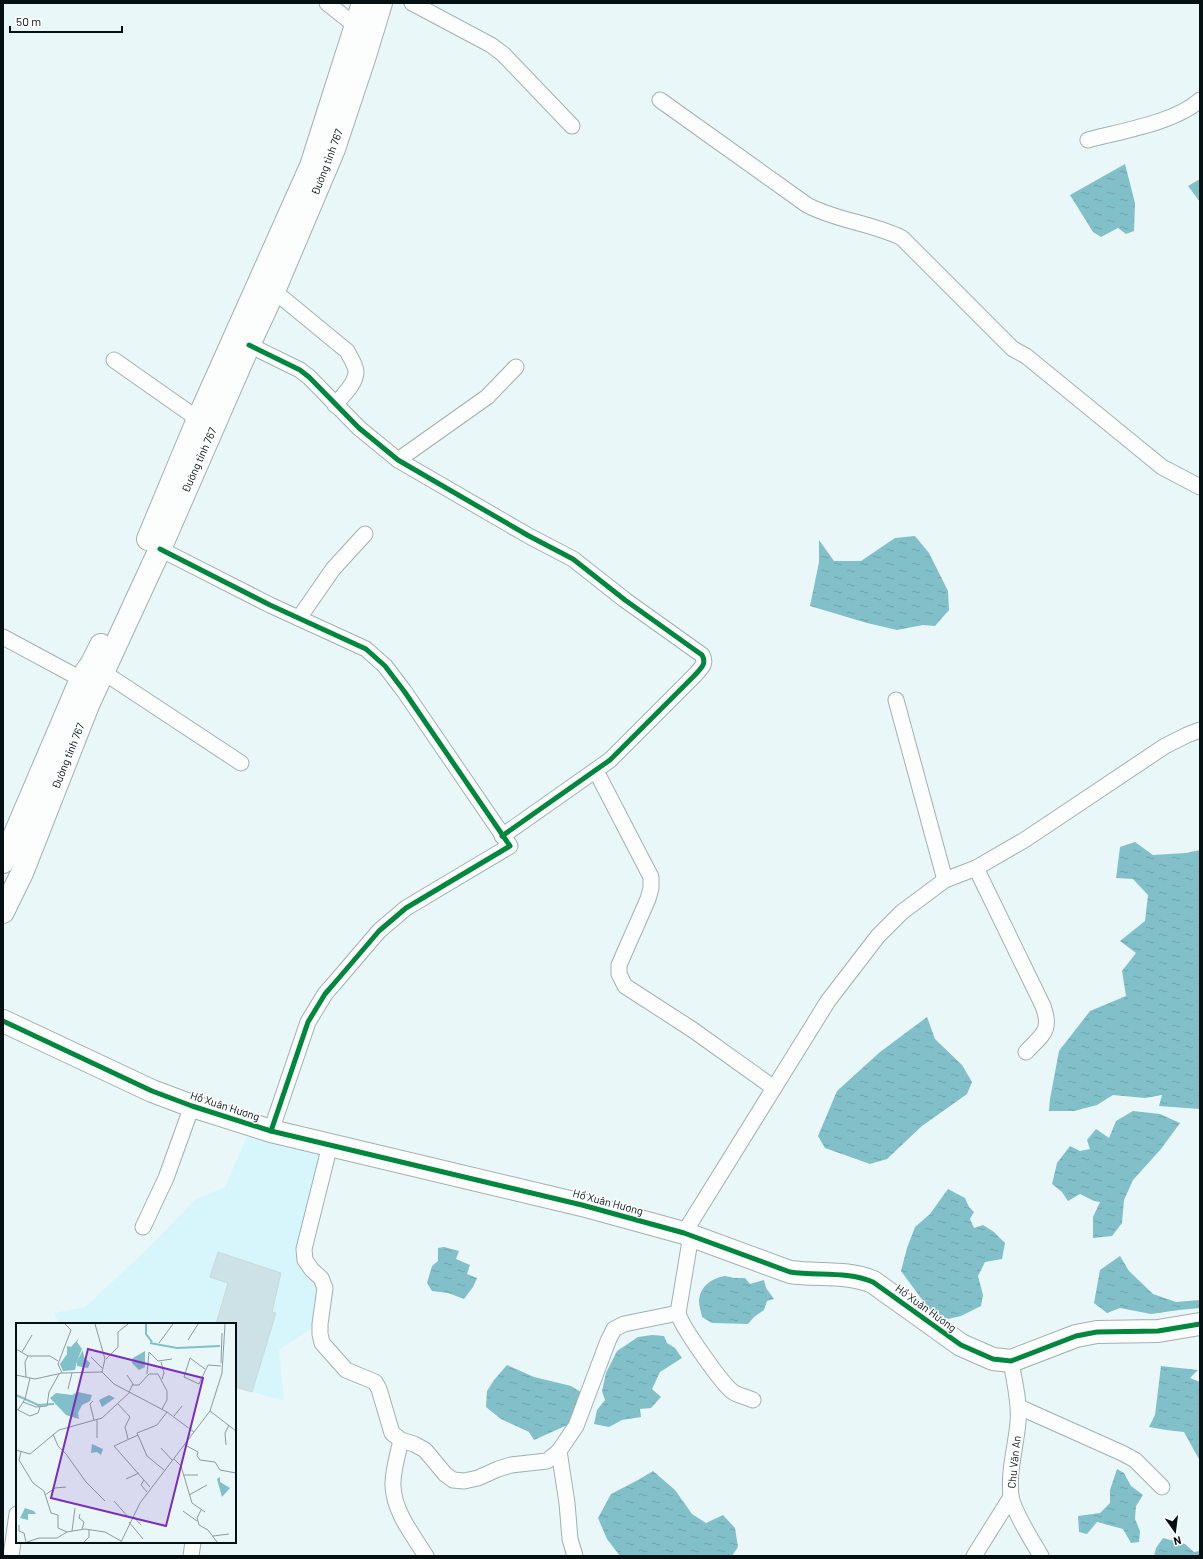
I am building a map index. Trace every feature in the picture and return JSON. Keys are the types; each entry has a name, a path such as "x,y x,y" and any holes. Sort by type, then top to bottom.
{"main road":[{"name":"Đường tỉnh 767","path":"3,912 22,873 73,719 81,679 92,663 133,574 198,419 311,166 362,3"},
{"name":"Đường tỉnh 767","path":"5,854 73,719 103,672 160,549 274,291 334,149 381,3"},
{"name":"Hồ Xuân Hương","path":"3,1021 152,1091 192,1106 271,1131 574,1204 688,1234 790,1272 861,1277 873,1282 961,1345 993,1359 1011,1361 1076,1336 1097,1332 1158,1331 1200,1324"}],"street":[{"path":"327,3 356,26"},
{"path":"412,3 492,44 572,126"},
{"path":"660,100 806,205 819,212 890,232 902,238 1013,349 1026,356 1162,467 1200,487"},
{"path":"1088,140 1170,118 1192,107 1200,100"},
{"path":"274,291 347,351 356,372 351,385 335,404"},
{"path":"249,345 300,370 309,377 359,428 398,460 529,536 573,559 625,600 702,655 705,660 704,665 596,771 577,782 502,836"},
{"path":"114,360 198,419"},
{"path":"398,460 487,397 516,367"},
{"path":"299,618 333,570 365,534"},
{"path":"160,549 270,605 366,648 385,666 404,691 510,846 406,908 379,931 325,994 308,1022 271,1131"},
{"path":"3,637 81,679"},
{"path":"103,672 241,763"},
{"path":"896,700 945,880"},
{"path":"753,1400 733,1392 725,1384 679,1320 678,1313 688,1234 774,1088 828,1001 878,936 902,912 945,880 976,868 1026,840 1165,746 1200,730"},
{"path":"596,771 651,877 651,888 648,899 619,965 619,974 624,986 693,1030 774,1088"},
{"path":"976,868 1043,1006 1047,1018 1047,1026 1042,1035 1026,1052"},
{"path":"143,1227 166,1178 192,1106"},
{"path":"330,1145 304,1249 305,1260 312,1270 321,1278 325,1288 320,1324 322,1343 346,1370 375,1382 379,1389 392,1433 401,1440 414,1444 425,1450 445,1474 453,1480 478,1478 498,1469 512,1465 547,1461 559,1451 576,1426 608,1341 614,1330 624,1324 678,1313"},
{"name":"Chu Văn An","path":"1011,1361 1019,1407 1011,1482 1011,1497 1021,1521 1041,1556"},
{"path":"1019,1407 1135,1460 1162,1487"},
{"path":"401,1440 393,1485 394,1496 398,1510 426,1556"},
{"path":"559,1451 568,1503 570,1539 575,1556"},
{"path":"974,1556 1011,1497"},
{"path":"11,1556 16,1521"},
{"path":"191,1556 193,1543"}],"shaded area":[{"path":"248,1134 323,1152 297,1251 320,1289 314,1327 279,1350 284,1401 236,1387 236,1323 59,1323 54,1313 85,1307 141,1255 196,1199 225,1187"}],"water":[{"path":"1125,164 1135,203 1134,231 1126,234 1118,228 1101,237 1093,232 1070,195"},
{"path":"1200,179 1200,202 1188,186"},
{"path":"915,536 929,553 948,591 949,610 935,626 923,625 897,630 867,623 810,606 819,562 819,540 834,561 861,561 895,538"},
{"path":"1135,842 1153,855 1186,853 1200,850 1200,1109 1159,1106 1162,1095 1145,1098 1113,1095 1097,1105 1074,1111 1049,1111 1059,1051 1090,1011 1126,996 1122,971 1136,953 1120,941 1145,921 1148,895 1133,879 1116,878 1120,847"},
{"path":"927,1017 935,1039 962,1065 972,1082 967,1094 922,1126 887,1159 870,1164 825,1148 818,1136 837,1091 880,1052"},
{"path":"1133,1111 1160,1114 1180,1123 1161,1149 1133,1180 1124,1200 1122,1223 1112,1236 1093,1238 1093,1217 1100,1202 1094,1201 1080,1194 1068,1201 1062,1192 1052,1184 1057,1163 1070,1146 1080,1151 1090,1149 1087,1140 1096,1129 1109,1138 1116,1121"},
{"path":"948,1189 965,1198 969,1207 974,1212 970,1219 974,1228 983,1225 994,1232 1005,1243 1002,1259 985,1262 978,1276 983,1295 981,1306 961,1316 948,1319 932,1313 901,1271 907,1248 915,1227 930,1214"},
{"path":"444,1247 459,1251 456,1259 470,1265 467,1274 477,1278 473,1287 464,1299 448,1293 432,1291 427,1283 432,1266 438,1261 438,1248"},
{"path":"1120,1256 1129,1271 1153,1294 1176,1302 1200,1300 1200,1308 1151,1314 1120,1308 1107,1313 1094,1303 1100,1270"},
{"path":"725,1276 745,1278 750,1284 764,1280 766,1288 774,1299 767,1301 764,1310 754,1317 748,1324 712,1323 702,1317 699,1303 700,1296 704,1287 711,1281"},
{"path":"652,1335 664,1336 667,1343 675,1348 682,1358 660,1372 652,1389 661,1397 651,1408 640,1409 641,1417 622,1420 609,1427 594,1424 597,1410 605,1400 602,1391 606,1373 617,1351 638,1337"},
{"path":"507,1365 534,1377 571,1386 582,1393 572,1423 534,1440 529,1432 501,1419 486,1407 487,1391"},
{"path":"1161,1366 1198,1370 1190,1378 1200,1382 1200,1461 1184,1432 1149,1427 1155,1415"},
{"path":"1117,1469 1124,1473 1131,1486 1143,1495 1136,1506 1135,1519 1140,1531 1139,1542 1131,1543 1123,1529 1097,1522 1087,1534 1079,1532 1078,1516 1100,1513 1110,1503 1110,1490"},
{"path":"653,1471 675,1490 692,1514 706,1523 723,1515 735,1528 738,1547 732,1556 620,1556 607,1539 598,1518 611,1494"},
{"path":"1163,1538 1185,1544 1194,1552 1200,1551 1200,1556 1154,1556 1156,1548"}],"building":[{"path":"218,1252 281,1273 272,1312 276,1313 252,1392 236,1387 236,1323 216,1323 228,1283 210,1277"}],"cycle path":[{"path":"249,345 300,370 309,377 359,428 398,460 529,536 573,559 625,600 702,655 704,661 703,666 610,760 502,836"},
{"path":"160,549 270,605 366,649 385,666 404,691 510,846 406,908 379,931 325,994 308,1022 271,1131"},
{"path":"3,1021 152,1091 192,1106 271,1131 582,1205 684,1233 790,1272 853,1276 873,1282 961,1345 993,1359 1011,1361 1076,1336 1097,1332 1158,1331 1200,1324"}]}
